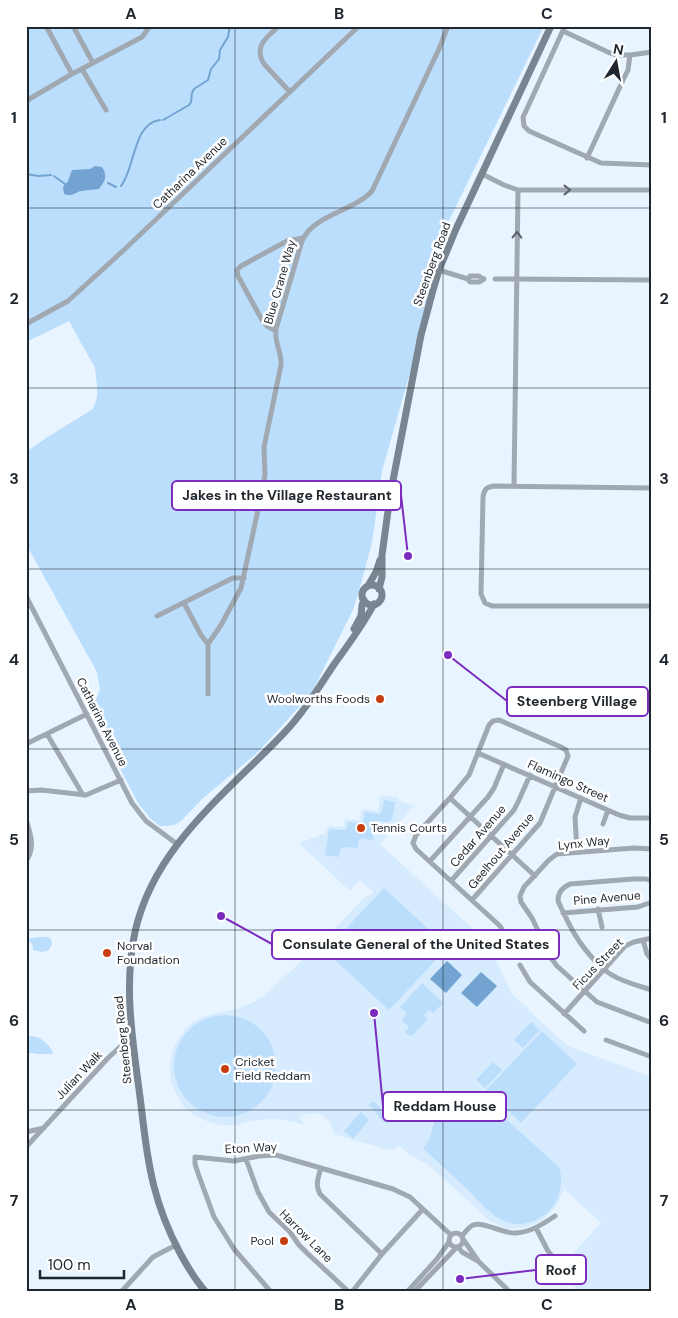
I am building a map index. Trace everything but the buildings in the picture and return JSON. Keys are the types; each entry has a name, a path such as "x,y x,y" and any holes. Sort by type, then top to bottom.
{"main road":[{"name":"Steenberg Road","path":"379,589 382,580 382,555 390,496 419,345 439,270 456,229 551,26"},
{"name":"Steenberg Road","path":"368,586 376,572 382,555"},
{"path":"373,585 379,589 381,598 374,604 368,604 364,600 362,592 368,586 373,585"},
{"name":"Steenberg Road","path":"336,662 359,620 364,600"},
{"name":"Steenberg Road","path":"206,1292 176,1245 162,1214 151,1179 130,1008 131,957 135,931 155,879 177,844 200,816 285,731 314,696 368,617 374,604"}],"street":[{"path":"46,26 72,74"},
{"path":"74,26 93,63"},
{"path":"26,101 142,37 150,26"},
{"path":"279,26 263,42 260,54 264,64 290,92"},
{"name":"Catharina Avenue","path":"26,324 68,300 79,291 359,26"},
{"name":"Blue Crane Way","path":"208,644 236,598 244,578 263,487 265,474 264,447 281,365 276,331 303,238 312,227 356,203 372,191 448,26"},
{"path":"651,26 652,34"},
{"path":"652,52 616,55 564,29 523,117 524,126 529,131 587,158 604,164 652,165"},
{"path":"587,158 628,70 630,55"},
{"path":"82,69 106,110"},
{"path":"482,174 504,186 518,190 652,190"},
{"path":"514,486 518,190"},
{"path":"276,331 266,326 262,320 238,276 237,270 287,241 303,238"},
{"path":"439,270 469,281 470,276 479,276 483,279"},
{"path":"495,279 652,280"},
{"path":"652,488 490,486 483,493 481,585 482,598 485,603 492,606 652,606"},
{"path":"157,616 233,578 244,578"},
{"name":"Catharina Avenue","path":"26,596 132,803 140,815 152,827 177,844"},
{"path":"184,603 208,644 208,694"},
{"path":"26,744 87,714"},
{"name":"Geelhout Avenue","path":"472,900 540,823 568,756 566,750 561,747 499,720 493,721 489,725 478,753"},
{"path":"47,734 83,795"},
{"path":"478,753 469,775 416,835 413,843 416,849 500,926 509,942"},
{"name":"Flamingo Street","path":"478,753 619,815 630,818 652,818"},
{"path":"430,861 492,792 504,764"},
{"name":"Cedar Avenue","path":"451,881 516,806 530,775"},
{"path":"26,792 40,790 83,795 91,794 121,780"},
{"path":"450,798 535,876"},
{"path":"577,852 575,817 581,798"},
{"path":"603,824 608,810"},
{"path":"26,819 32,841 31,852 26,861"},
{"name":"Lynx Way","path":"652,849 634,848 561,853 553,856 522,891 520,896 521,902 532,918 554,962 584,992 597,1002 652,1022"},
{"path":"652,881 633,879 570,884 562,888 558,897 558,901 577,939 604,969 614,977 652,990"},
{"name":"Pine Avenue","path":"563,912 638,907 652,902"},
{"path":"598,910 602,927"},
{"name":"Ficus Street","path":"564,1014 625,946 652,938"},
{"path":"642,940 647,954 652,960"},
{"path":"520,966 530,982 584,1031"},
{"path":"606,1040 652,1058"},
{"name":"Julian Walk","path":"27,1144 108,1058 121,1046 133,1042"},
{"path":"26,1132 44,1128"},
{"name":"Eton Way","path":"271,1292 234,1249 214,1217 208,1204 195,1160 197,1156 226,1161 276,1155 397,1191 410,1197 451,1235"},
{"name":"Harrow Lane","path":"246,1160 258,1192 269,1212 290,1232 299,1245 351,1292"},
{"path":"321,1168 317,1184 320,1194 382,1254"},
{"path":"351,1292 382,1254 424,1209"},
{"path":"407,1292 431,1269 442,1263 463,1244 463,1237 469,1227 482,1224 509,1233 522,1232 536,1228 555,1216"},
{"path":"536,1228 548,1251 558,1264"},
{"path":"414,1292 449,1242 451,1235 455,1233 463,1237 479,1262 510,1292"},
{"path":"449,1242 452,1246 479,1262"},
{"path":"121,1292 154,1257 176,1245"}],"shaded area":[{"path":"26,26 544,26 440,239 425,320 382,471 372,543 353,610 311,694 256,754 202,799 180,822 174,825 160,826 151,819 138,803 110,749 116,746 110,736 113,734 110,730 107,731 89,703 95,701 100,690 97,672 26,544 26,452 93,409 97,397 97,385 95,368 69,321 26,342"},
{"path":"95,166 102,167 105,173 104,181 99,189 81,191 71,195 64,194 63,187 68,181 72,170 90,169"},
{"path":"380,796 397,797 397,800 414,806 380,844 487,942 512,994 568,1046 652,1077 652,1292 581,1292 557,1271 601,1223 564,1189 557,1205 544,1219 527,1227 507,1229 490,1221 438,1173 399,1146 394,1151 334,1134 331,1123 322,1115 315,1113 306,1114 299,1119 303,1121 303,1124 272,1119 237,1125 219,1125 195,1116 184,1107 177,1096 171,1081 170,1060 175,1044 185,1030 204,1016 236,1009 262,997 316,948 364,898 374,892 360,880 350,891 299,843 326,833 328,826 344,827 345,819 360,821 362,809 378,811"},
{"name":"Tennis Courts","path":"384,800 395,802 392,820 388,822 376,821 373,841 362,838 359,840 358,848 343,847 340,850 339,857 325,855 329,829 346,830 348,822 362,824 365,812 379,814 382,812"},
{"path":"384,888 448,947 389,1010 325,951"},
{"path":"39,937 51,939 52,944 49,950 42,952 33,950 33,946 28,939"},
{"path":"447,961 462,975 446,993 430,979"},
{"path":"481,972 497,986 477,1007 461,993"},
{"path":"422,983 443,1003 433,1013 429,1010 424,1015 428,1019 412,1036 409,1036 405,1032 409,1027 402,1020 407,1013 400,1007"},
{"name":"Cricket Field Reddam","path":"225,1015 244,1019 261,1030 272,1047 276,1066 272,1085 261,1102 244,1113 225,1117 206,1113 189,1102 178,1085 174,1066 178,1047 189,1030 206,1019"},
{"path":"531,1022 540,1030 523,1048 514,1040"},
{"path":"542,1031 577,1064 521,1123 486,1090"},
{"path":"31,1036 45,1042 53,1054 29,1053 29,1044 26,1044 26,1038"},
{"path":"493,1062 502,1070 485,1088 476,1080"},
{"path":"472,1092 479,1095 559,1167 561,1183 557,1199 552,1208 543,1216 531,1222 519,1224 513,1224 497,1217 423,1148 430,1138 435,1120 442,1110 461,1095"},
{"path":"373,1101 392,1119 389,1122 385,1123 378,1117 369,1105"},
{"path":"361,1112 369,1120 353,1139 344,1131"}],"waterway":[{"path":"163,120 189,105 194,89 208,80 211,69 219,59 220,50 228,37 230,26"},
{"path":"121,186 126,178 139,138 144,129 151,123 160,120"},
{"path":"26,174 38,176 51,175"},
{"path":"54,176 65,184"},
{"path":"108,183 116,187"}],"place":[{"name":"Jakes in the Village Restaurant","path":"408,556"},
{"name":"Steenberg Village","path":"448,655"},
{"name":"Woolworths Foods","path":"380,699"},
{"name":"Tennis Courts","path":"361,828"},
{"name":"Consulate General of the United States","path":"221,916"},
{"name":"Norval Foundation","path":"107,953"},
{"name":"Reddam House","path":"374,1013"},
{"name":"Cricket Field Reddam","path":"225,1069"},
{"name":"Pool","path":"284,1241"},
{"name":"Roof","path":"460,1279"}]}
